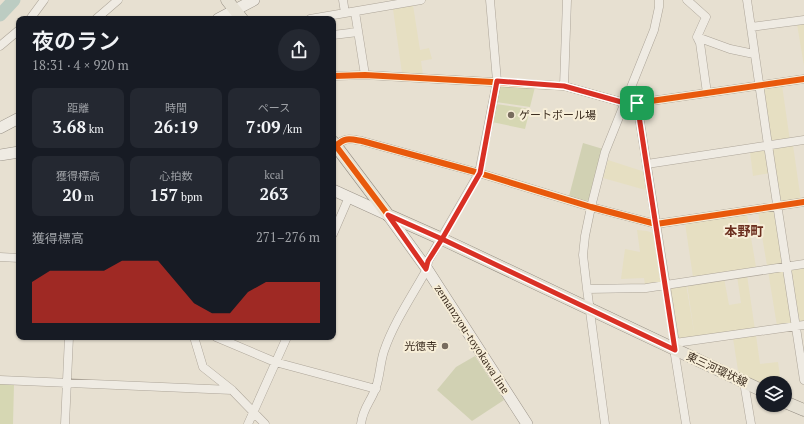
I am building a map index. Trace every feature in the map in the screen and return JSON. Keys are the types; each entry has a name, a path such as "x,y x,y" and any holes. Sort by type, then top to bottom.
{"main road":[{"path":"227,0 239,14 254,0"},
{"path":"0,128 16,120"},
{"path":"336,145 388,215"},
{"path":"0,155 16,152"},
{"path":"336,191 388,215"},
{"name":"東三河環状線","path":"388,215 442,239 590,310 675,346 756,388"},
{"name":"zemanzyou-toyokawa line","path":"388,215 426,269 527,424"},
{"path":"792,405 804,410"}],"street":[{"path":"32,16 44,0"},
{"path":"99,16 118,0"},
{"path":"343,0 345,13"},
{"path":"328,16 421,0"},
{"path":"361,424 362,414 376,389 380,375 383,353 391,334 426,269 428,261 480,173 497,81 490,0"},
{"path":"564,86 568,0"},
{"path":"605,424 586,290 583,255 585,236 605,152 654,30 659,0"},
{"path":"687,0 706,16 697,37 700,43 707,93"},
{"path":"747,0 787,266 800,325 804,380"},
{"path":"355,12 365,75"},
{"path":"751,27 804,20"},
{"path":"336,35 358,32"},
{"path":"0,46 16,33"},
{"path":"697,37 730,49 754,54"},
{"path":"336,76 365,75 497,81 564,86 625,103 637,103 804,78"},
{"path":"637,103 666,284 675,346 674,355 686,424"},
{"path":"336,143 341,140 349,139 362,141 480,173 591,207 656,224 804,202"},
{"path":"647,164 804,140"},
{"path":"336,227 349,197"},
{"path":"0,257 16,258"},
{"path":"586,290 646,288 804,264"},
{"path":"675,346 800,325"},
{"path":"65,424 69,340"},
{"path":"195,340 203,368 232,390 265,424"},
{"path":"223,340 276,362 376,389"},
{"path":"248,424 286,340"},
{"path":"0,380 232,390"},
{"path":"744,382 750,424"}],"shaded area":[{"path":"413,5 420,50 429,48 432,59 421,61 423,75 402,73 393,9"},
{"path":"804,23 804,66 797,24"},
{"path":"782,85 790,141 770,142 763,88"},
{"path":"793,145 801,201 780,202 772,151 774,148"},
{"path":"767,149 770,173 753,176 750,152"},
{"path":"608,160 645,172 649,191 603,178"},
{"path":"774,210 783,263 767,266 758,212"},
{"path":"747,214 756,267 693,277 685,223"},
{"path":"637,230 656,234 662,283 645,285 644,278 621,279 625,249 640,252"},
{"path":"804,266 804,322 799,323 791,270"},
{"path":"783,269 794,322 777,326 768,271"},
{"path":"747,275 755,330 695,338 687,284 724,278 729,305 741,303 737,276"},
{"path":"686,284 695,338 676,341 669,289"},
{"path":"756,335 760,364 778,362 780,376 756,376 756,386 739,377 733,338"}],"green space":[{"path":"499,86 535,87 530,107 496,102"},
{"name":"ゲートボール場","path":"496,104 530,109 525,129 492,122"},
{"path":"583,143 603,149 590,200 586,201 569,196"},
{"path":"475,356 504,400 472,421 437,390 456,367"},
{"path":"0,383 14,384 13,424 0,424"}],"waterway":[{"path":"0,15 14,0"}],"cycle path":[{"path":"336,76 365,75 564,86 625,103 637,103 804,79"},
{"path":"336,146 342,141 348,139 362,141 479,173 591,207 656,224 804,202"},
{"path":"336,146 388,215"}],"place":[{"name":"ゲートボール場","path":"511,115"},
{"name":"光徳寺","path":"445,346"}],"district":[{"name":"本野町","path":"744,231"}],"route":[{"path":"637,103 625,103 564,86 497,81 480,173 442,239 388,215 426,269 428,261 442,239 675,350 637,103"}]}
